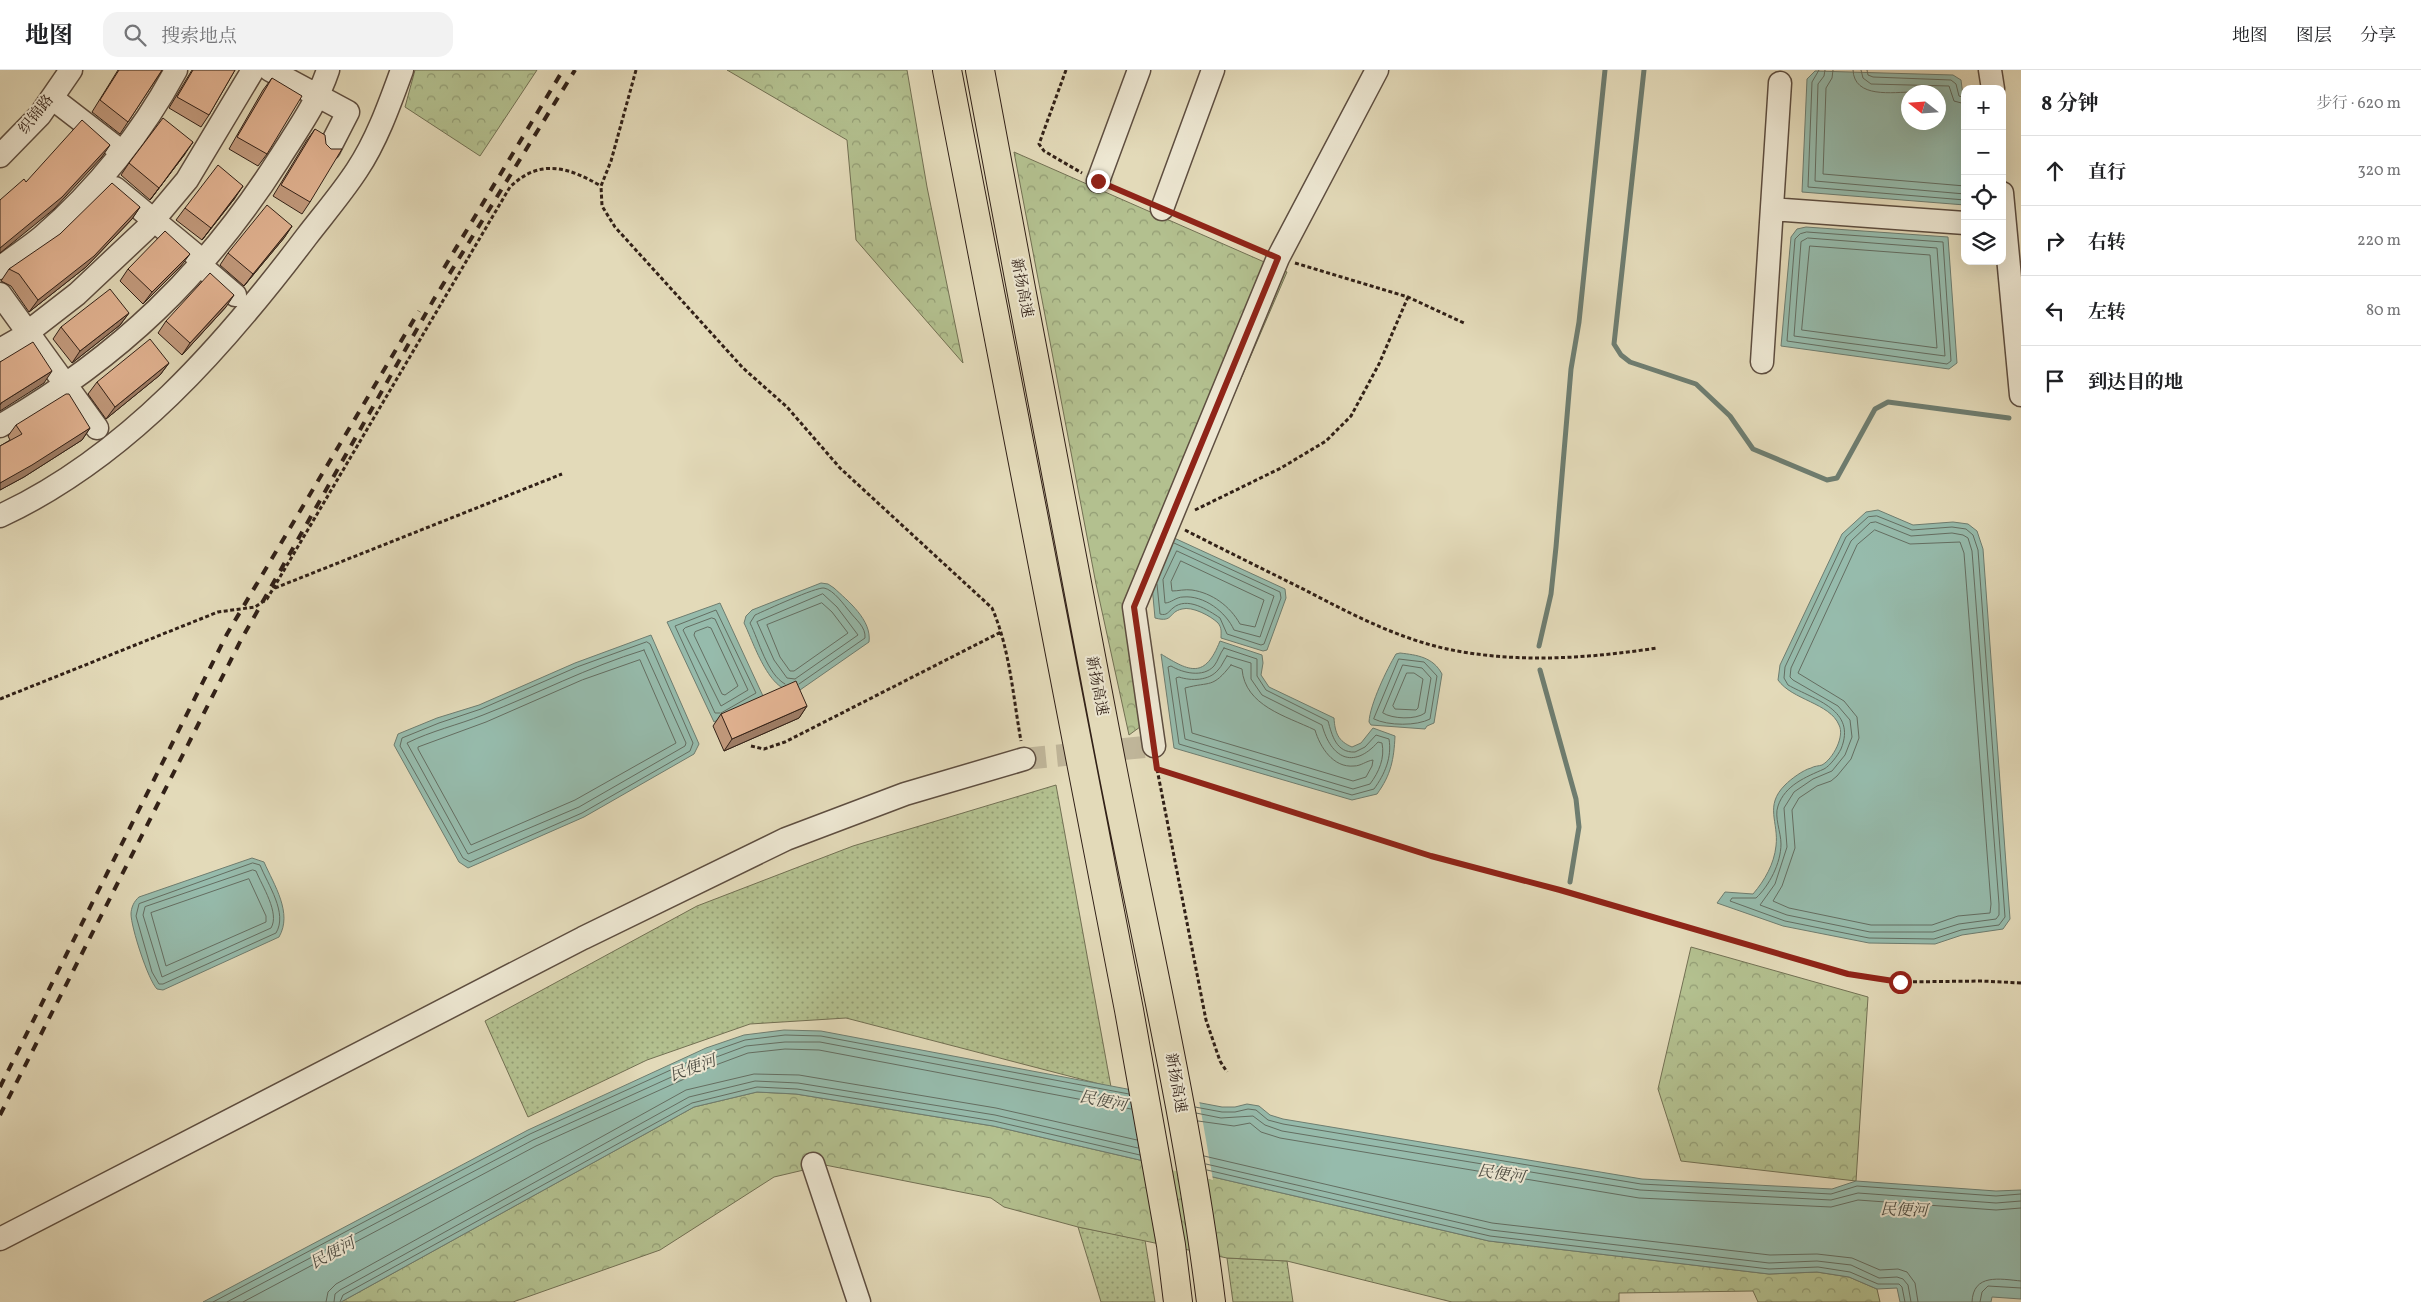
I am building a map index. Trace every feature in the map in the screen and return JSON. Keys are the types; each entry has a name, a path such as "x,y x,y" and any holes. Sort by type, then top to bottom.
{"highway":[{"name":"新扬高速","path":"947,70 1129,1010 1171,1244 1178,1302"},
{"name":"新扬高速","path":"980,70 1109,752 1162,1012 1205,1252 1211,1302"}],"street":[{"name":"织锦路","path":"0,156 40,115 71,70"},
{"path":"0,268 42,236 101,176 122,152 176,70"},
{"path":"0,350 28,332 77,294 154,221 187,180 253,70"},
{"path":"270,70 348,112 329,149"},
{"path":"0,426 46,399 125,340 176,293 265,180 319,96 328,70"},
{"path":"0,516 33,501 114,445 174,393 272,282 358,168 386,112 402,70"},
{"path":"1098,181 1139,70"},
{"path":"1162,208 1213,70"},
{"path":"1154,746 1134,607 1278,258 1377,70"},
{"path":"1990,70 1992,85"},
{"path":"1762,362 1780,83"},
{"path":"52,98 122,152"},
{"path":"101,176 236,295"},
{"path":"1772,209 1961,223"},
{"path":"2006,246 2021,396"},
{"path":"0,294 97,428"},
{"path":"0,1239 583,938 786,840 905,794 1024,759"},
{"path":"813,1164 858,1302"}],"path":[{"path":"636,70 601,186 602,206 615,227 743,368 788,407 840,468 992,608 1001,632 1024,759"},
{"path":"1066,70 1039,144 1044,151 1098,181 1278,258 1408,297 1466,324"},
{"path":"0,699 218,612 255,607 267,599 510,188 521,176 537,170 556,168 577,172 601,186"},
{"path":"1169,522 1280,468 1326,441 1351,416 1379,364 1408,297"},
{"path":"274,588 562,474"},
{"path":"1169,522 1361,620 1404,636 1458,651 1549,658 1602,656 1657,648"},
{"path":"751,746 764,749 785,742 1001,632"},
{"path":"1154,746 1206,1020 1220,1062 1227,1072"},
{"path":"1157,769 1431,856 1560,890 1848,974 1900,982 1982,980 2021,983"}],"green space":[{"path":"415,70 537,70 480,156 405,107"},
{"path":"727,70 907,70 927,187 963,363 856,240 847,140"},
{"path":"1014,152 1287,272 1180,520 1125,603 1144,724 1129,735 1096,584"},
{"path":"1056,785 1111,1087 846,1018 750,1024 647,1060 528,1117 485,1021 697,906 853,846"},
{"path":"1691,947 1868,997 1856,1181 1681,1161 1658,1089"},
{"path":"757,1092 796,1094 993,1126 1489,1241 1769,1274 1817,1272 1849,1277 1877,1289 1880,1302 1758,1302 1753,1291 1619,1293 1619,1302 1452,1302 1287,1261 1227,1258 1078,1227 1004,1207 991,1198 825,1165 774,1177 660,1250 513,1302 341,1302 694,1107"},
{"path":"1078,1227 1145,1240 1155,1302 1101,1302"},
{"path":"1227,1258 1287,1261 1293,1302 1233,1302"}],"water":[{"path":"1815,71 1953,75 1961,80 1961,205 1802,192 1807,79"},
{"path":"1806,227 1948,237 1957,363 1949,369 1781,346 1791,237 1797,229"},
{"path":"1878,510 1913,525 1953,522 1968,524 1977,531 1983,549 2010,919 2003,929 1962,935 1935,944 1869,943 1783,926 1717,903 1725,892 1753,894 1757,889 1768,872 1775,853 1775,800 1788,783 1801,773 1822,765 1830,758 1837,747 1840,735 1839,725 1828,712 1784,687 1778,680 1780,665 1842,534 1866,512"},
{"path":"1172,537 1285,589 1286,598 1267,650 1263,651 1221,638 1221,628 1218,623 1211,617 1196,610 1186,608 1178,610 1165,619 1155,618 1152,586"},
{"path":"821,583 828,584 834,588 858,612 867,626 869,642 800,690 790,691 780,687 765,668 744,623 746,616 752,610"},
{"path":"720,603 763,696 714,722 667,622"},
{"path":"651,635 699,744 694,754 584,817 468,868 459,862 394,745 398,734 437,718 479,705 575,663"},
{"path":"1220,641 1262,655 1261,675 1269,687 1334,718 1338,736 1347,745 1352,747 1361,743 1373,728 1395,736 1391,766 1386,780 1377,794 1352,800 1174,748 1161,654 1180,665 1196,669 1209,662"},
{"path":"1400,653 1429,660 1442,674 1434,723 1425,729 1371,725 1369,722 1372,706 1384,677 1396,654"},
{"path":"252,858 264,862 277,890 284,918 283,928 279,937 163,990 157,989 145,965 134,930 131,912 136,900 139,897"},
{"name":"民便河","path":"784,1030 821,1031 1222,1107 1235,1107 1247,1104 1259,1106 1270,1115 1283,1119 1642,1179 1832,1189 1856,1181 1996,1191 2021,1190 2021,1299 1992,1297 1991,1302 1900,1302 1897,1288 1877,1289 1849,1277 1817,1272 1769,1274 1489,1241 993,1126 796,1094 757,1092 694,1107 341,1302 203,1302 528,1130 706,1048 744,1035"}],"pier":[{"path":"1129,1086 1199,1100 1213,1180 1142,1163"}],"building":[{"path":"119,70 162,70 128,122 100,100"},
{"path":"193,70 235,70 209,115 177,97"},
{"path":"272,78 302,96 267,154 237,137"},
{"path":"163,118 193,142 159,188 129,163"},
{"path":"82,120 110,145 62,197 0,248 0,200 24,179 26,182"},
{"path":"315,129 325,135 326,144 331,149 342,149 310,202 281,185"},
{"path":"218,165 243,186 211,228 185,208"},
{"path":"112,183 140,207 94,256 38,300 19,274 9,269 60,234"},
{"path":"267,205 292,226 253,274 228,253"},
{"path":"165,231 190,254 152,292 128,269"},
{"path":"210,273 234,295 190,343 166,321"},
{"path":"110,289 129,313 80,351 61,327"},
{"path":"150,339 169,363 115,407 97,382"},
{"path":"33,342 52,371 0,405 0,362"},
{"path":"66,394 69,394 90,428 0,483 0,446 22,434 16,425"},
{"path":"796,681 807,706 732,739 721,714"}],"waterway":[{"path":"1539,646 1551,594 1571,369 1579,322 1605,70"},
{"path":"1644,70 1614,344 1621,355 1630,362 1696,384 1730,416 1753,449 1827,480 1837,478 1875,409 1888,402 2009,418"},
{"path":"1540,670 1576,799 1579,827 1570,882"}],"tunnel":[{"path":"1024,759 1154,746"}],"railway":[{"path":"444,268 563,70"},
{"path":"0,1115 241,640 434,299 575,70"},
{"path":"0,1087 227,634 419,311"}],"route":[{"path":"1098,181 1278,258 1134,607 1157,769 1431,856 1560,890 1760,950 1848,974 1877,980 1900,982"}]}
